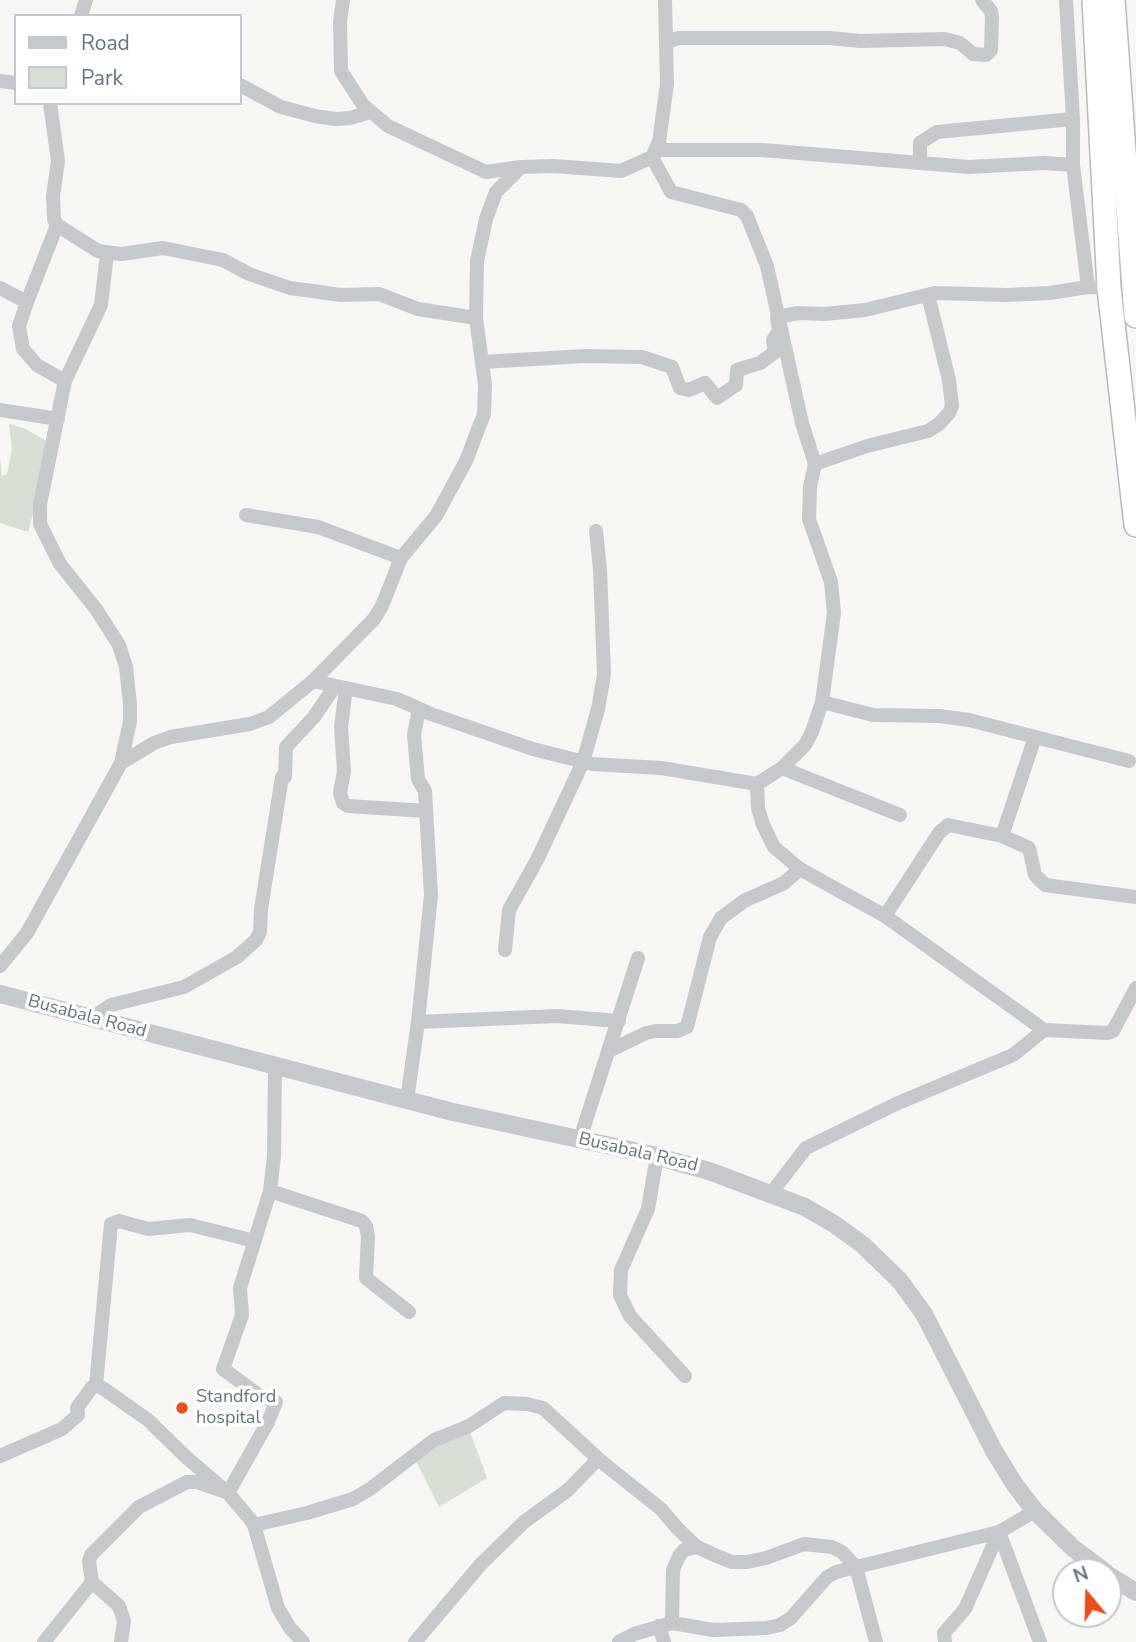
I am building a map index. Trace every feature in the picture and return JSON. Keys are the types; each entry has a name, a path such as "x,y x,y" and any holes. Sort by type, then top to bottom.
{"highway":[{"path":"1094,0 1099,288 1136,525"},
{"path":"1113,0 1136,316"}],"street":[{"path":"343,0 340,21 341,71 363,105 388,126 486,172 553,166 621,171 653,154 762,150 969,167 1044,163 1073,165"},
{"path":"482,362 585,356 642,357 672,367 680,388 689,390 705,383 716,398 736,385 737,370 760,363 775,352 772,340 779,331 767,266 747,216 733,207 671,192 653,154 664,117 667,84 665,0"},
{"path":"666,42 679,38 818,38 860,41 945,38 960,43 973,54 985,55 992,50 992,17 991,11 982,0"},
{"path":"777,317 798,313 854,312 935,293 1007,295 1099,288 1073,165 1066,0"},
{"path":"242,86 281,107 315,116 350,118 370,112"},
{"path":"50,105 58,161 53,196 54,219 57,225 89,246 107,254 163,248 223,260 249,274 290,288 341,295 379,294 418,309 476,318"},
{"path":"920,163 920,143 937,132 1073,119"},
{"path":"121,763 139,750 162,740 259,722 279,710 313,681 374,619 401,558 436,516 477,435 484,414 486,398 476,318 477,261 486,219 496,192 521,167"},
{"path":"486,172 496,192"},
{"path":"57,225 19,327 23,349 37,365 65,381"},
{"path":"0,965 27,933 121,763 130,721 124,658 119,645 96,609 60,564 40,524 40,504 65,381 101,305 107,254"},
{"path":"0,288 27,302"},
{"path":"815,464 867,446 928,431 949,413 952,406 949,380 928,295"},
{"path":"313,681 390,697 533,749 583,762 661,768 757,784 782,768 805,746 813,732 822,702 834,613 831,582 809,519 810,487 815,464 802,424 794,378 777,317"},
{"path":"0,410 58,419"},
{"path":"246,515 318,527 401,558"},
{"path":"505,950 509,909 537,860 583,762 598,709 604,675 596,531"},
{"path":"340,687 344,771 340,793 344,803 348,806 426,811"},
{"path":"90,1019 111,1005 184,987 237,957 256,940 260,932 282,777 285,776 286,747 340,687"},
{"path":"822,702 873,715 969,720 1129,761"},
{"path":"407,1100 431,895 425,791 418,779 414,735 419,709"},
{"path":"1002,836 1035,737"},
{"path":"782,768 900,815"},
{"path":"757,784 758,808 763,825 775,846 800,869 884,916 1044,1030 1113,1031 1136,988"},
{"path":"884,916 944,828 954,825 1002,836 1029,848 1035,875 1045,885 1136,897"},
{"path":"610,1051 646,1033 677,1031 687,1027 710,937 721,918 744,901 784,883 800,869"},
{"path":"580,1139 638,958"},
{"name":"Busabala Road","path":"0,994 407,1100 657,1156 772,1192 805,1207 863,1245 900,1280 924,1314 994,1451 1015,1485 1035,1511 1086,1558"},
{"path":"418,1022 557,1016 619,1021"},
{"path":"772,1192 806,1148 898,1103 1013,1055 1044,1030"},
{"path":"228,1493 268,1422 276,1402 260,1396 223,1369 242,1315 240,1288 270,1191 274,1156 275,1065"},
{"path":"657,1156 648,1209 621,1270 620,1295 630,1316 685,1377"},
{"path":"270,1191 362,1221 368,1237 366,1278 409,1312"},
{"path":"96,1385 111,1224 119,1221 148,1229 190,1225 256,1241"},
{"path":"0,1456 62,1429 78,1415 77,1408 82,1399 96,1385"},
{"path":"96,1385 148,1420 228,1493 254,1525 278,1608 290,1628 303,1642"},
{"path":"254,1525 316,1511 353,1499 434,1440 469,1426 504,1404 527,1404 543,1408 598,1459 661,1509 678,1530 697,1546 733,1562 766,1558 804,1544 821,1545 842,1552 856,1566 876,1642"},
{"path":"415,1642 481,1564 524,1522 568,1490 598,1459"},
{"path":"121,1642 124,1621 119,1606 92,1582 89,1561 91,1555 139,1507 187,1482 197,1482 228,1493"},
{"path":"619,1642 634,1633 666,1625 713,1630 780,1625 791,1618 827,1577 856,1566 999,1532 1035,1511"},
{"path":"945,1642 944,1633 965,1609 999,1532"},
{"path":"999,1532 1040,1642"},
{"path":"664,1642 673,1570 684,1550 697,1546"},
{"path":"44,1642 92,1582"}],"green space":[{"path":"9,424 26,429 45,440 45,469 28,532 0,523 0,457 2,476 7,474 12,449"},
{"path":"469,1429 487,1478 439,1507 415,1459"}],"place":[{"name":"Standford hospital","path":"182,1408"}]}
